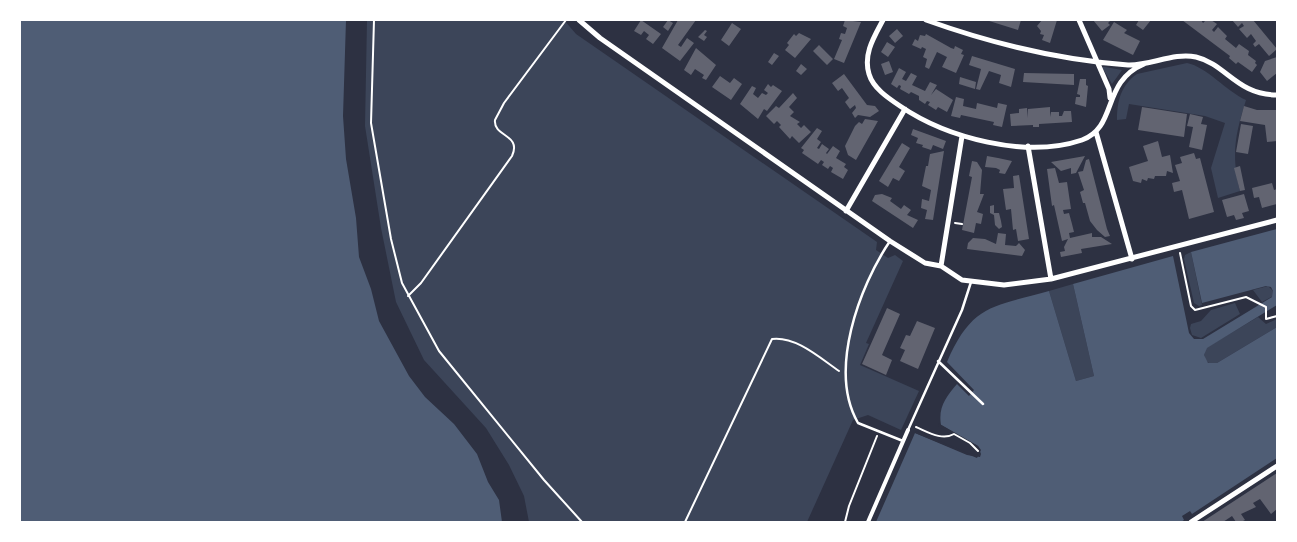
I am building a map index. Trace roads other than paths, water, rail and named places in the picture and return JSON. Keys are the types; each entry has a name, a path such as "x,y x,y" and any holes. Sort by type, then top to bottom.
{"street":[{"path":"579,20 600,38 890,241 925,263 941,266 962,280 1004,285 1051,279 1277,220"},
{"path":"883,20 868,51 868,73 880,91 905,109 962,136 998,144 1028,146 1074,142 1096,132 1105,118 1115,88 1124,76 1144,64"},
{"path":"926,20 968,34 1004,43 1096,60 1144,64 1194,56 1207,61 1241,86 1265,94 1277,95"},
{"path":"1079,20 1109,90 1109,106"},
{"path":"846,211 905,109"},
{"path":"1096,132 1132,259"},
{"path":"941,266 962,136"},
{"path":"1028,146 1051,279"},
{"path":"868,522 909,427"},
{"path":"1191,522 1277,466"}],"lane":[{"path":"890,241 878,262 851,328 846,351 846,376 850,406 858,423 903,442"},
{"path":"909,427 962,310 971,282"},
{"path":"938,361 983,404"}]}
